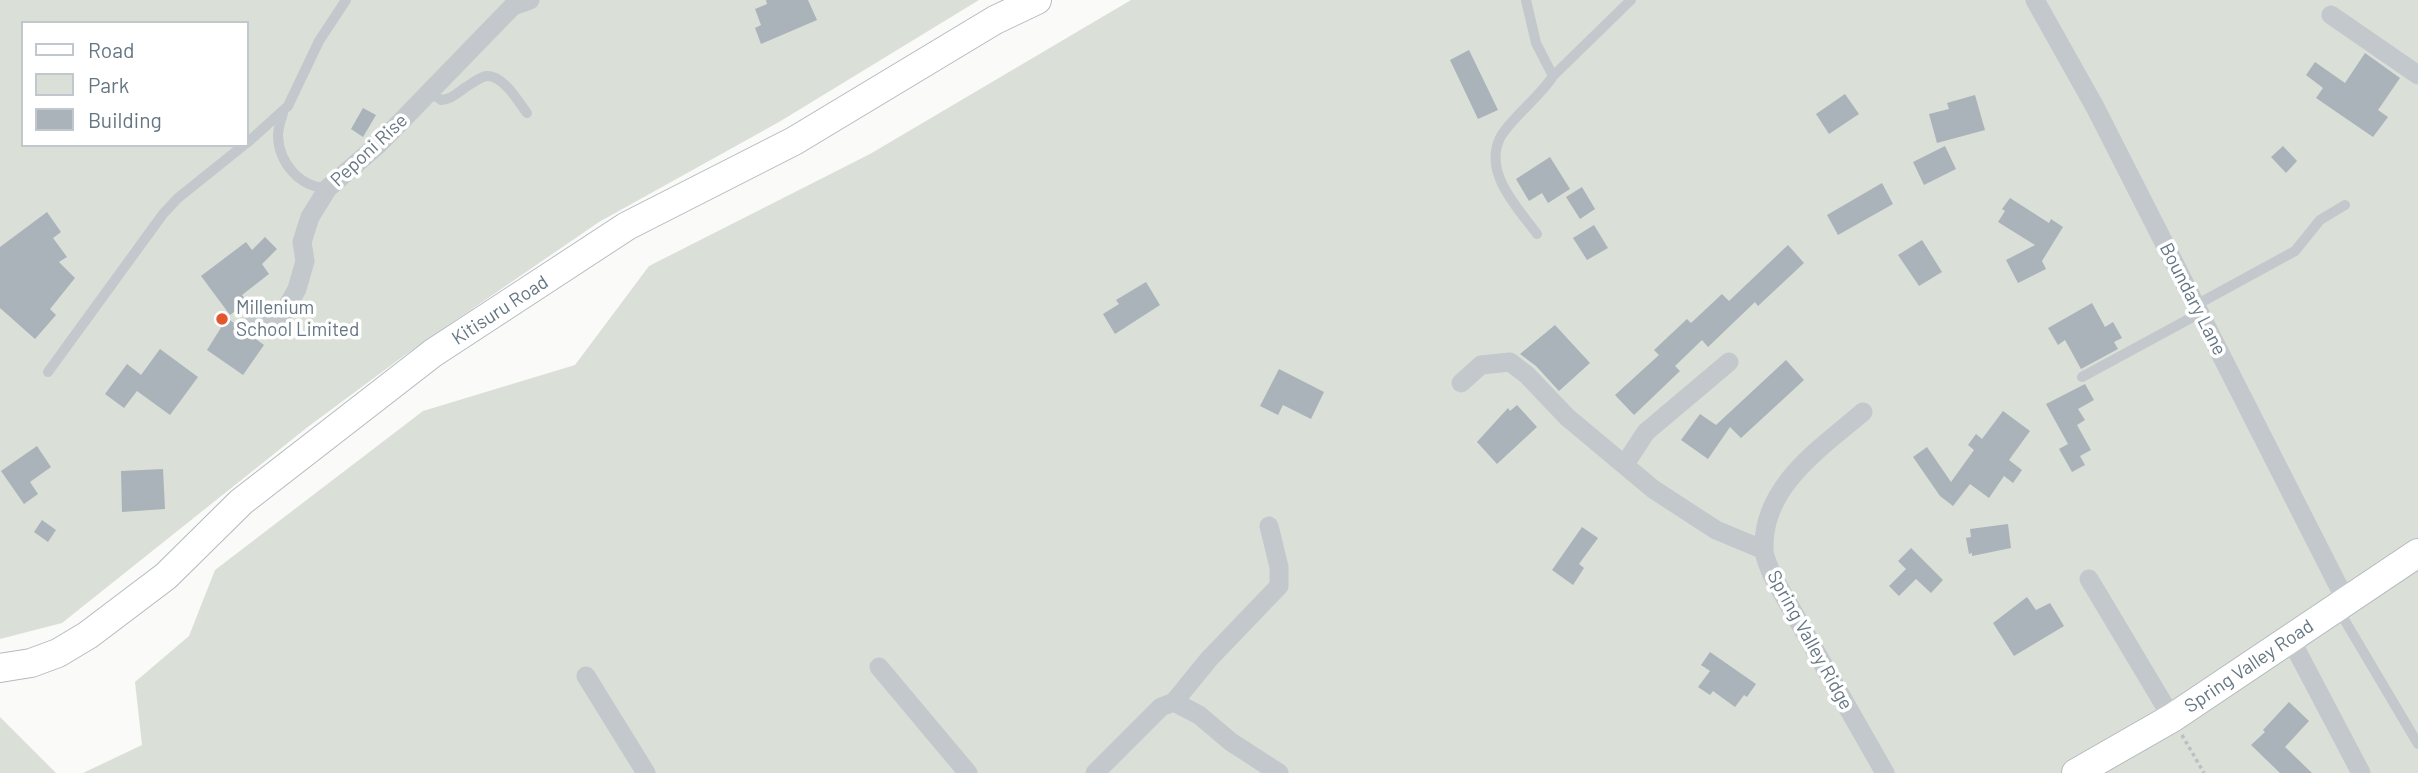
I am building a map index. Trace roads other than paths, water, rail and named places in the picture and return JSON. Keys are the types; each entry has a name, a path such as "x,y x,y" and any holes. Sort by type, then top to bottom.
{"street":[{"name":"Peponi Rise","path":"255,316 282,316 297,289 305,261 302,243 310,217 328,188 380,143 513,6 530,0"},
{"name":"Kitisuru Road","path":"0,668 31,663 58,653 88,635 166,576 241,502 433,353 627,226 794,141 995,20 1037,0"},
{"name":"Boundary Lane","path":"2035,0 2095,107 2198,309 2342,604"},
{"path":"2331,15 2418,75"},
{"path":"1461,383 1481,365 1510,362 1527,375 1567,417 1653,489 1716,530 1764,550"},
{"path":"1625,464 1646,432 1729,362"},
{"name":"Spring Valley Ridge","path":"1863,412 1797,468 1780,491 1767,524 1764,550 1772,575 1885,773"},
{"path":"1095,773 1161,707 1174,702 1209,659 1279,586 1279,567 1269,526"},
{"name":"Spring Valley Road","path":"2076,773 2172,718 2418,553"},
{"path":"2089,579 2172,718"},
{"path":"2290,638 2361,773"},
{"path":"879,667 968,773"},
{"path":"586,677 646,773"},
{"path":"1174,702 1199,715 1231,742 1279,773"}],"lane":[{"path":"248,142 288,106 319,41 346,0"},
{"path":"1526,0 1536,44 1553,76"},
{"path":"1537,234 1500,181 1495,157 1500,137 1553,76 1631,0"},
{"path":"429,91 441,100 450,100 486,76 495,78 527,113"},
{"path":"283,113 278,134 281,155 297,178 318,188 328,188"},
{"path":"48,372 163,214 178,198 241,147"},
{"path":"2082,377 2295,251 2320,220 2345,205"},
{"path":"2342,604 2418,744"}],"place":[{"name":"Millenium School Limited","path":"222,319"}]}
